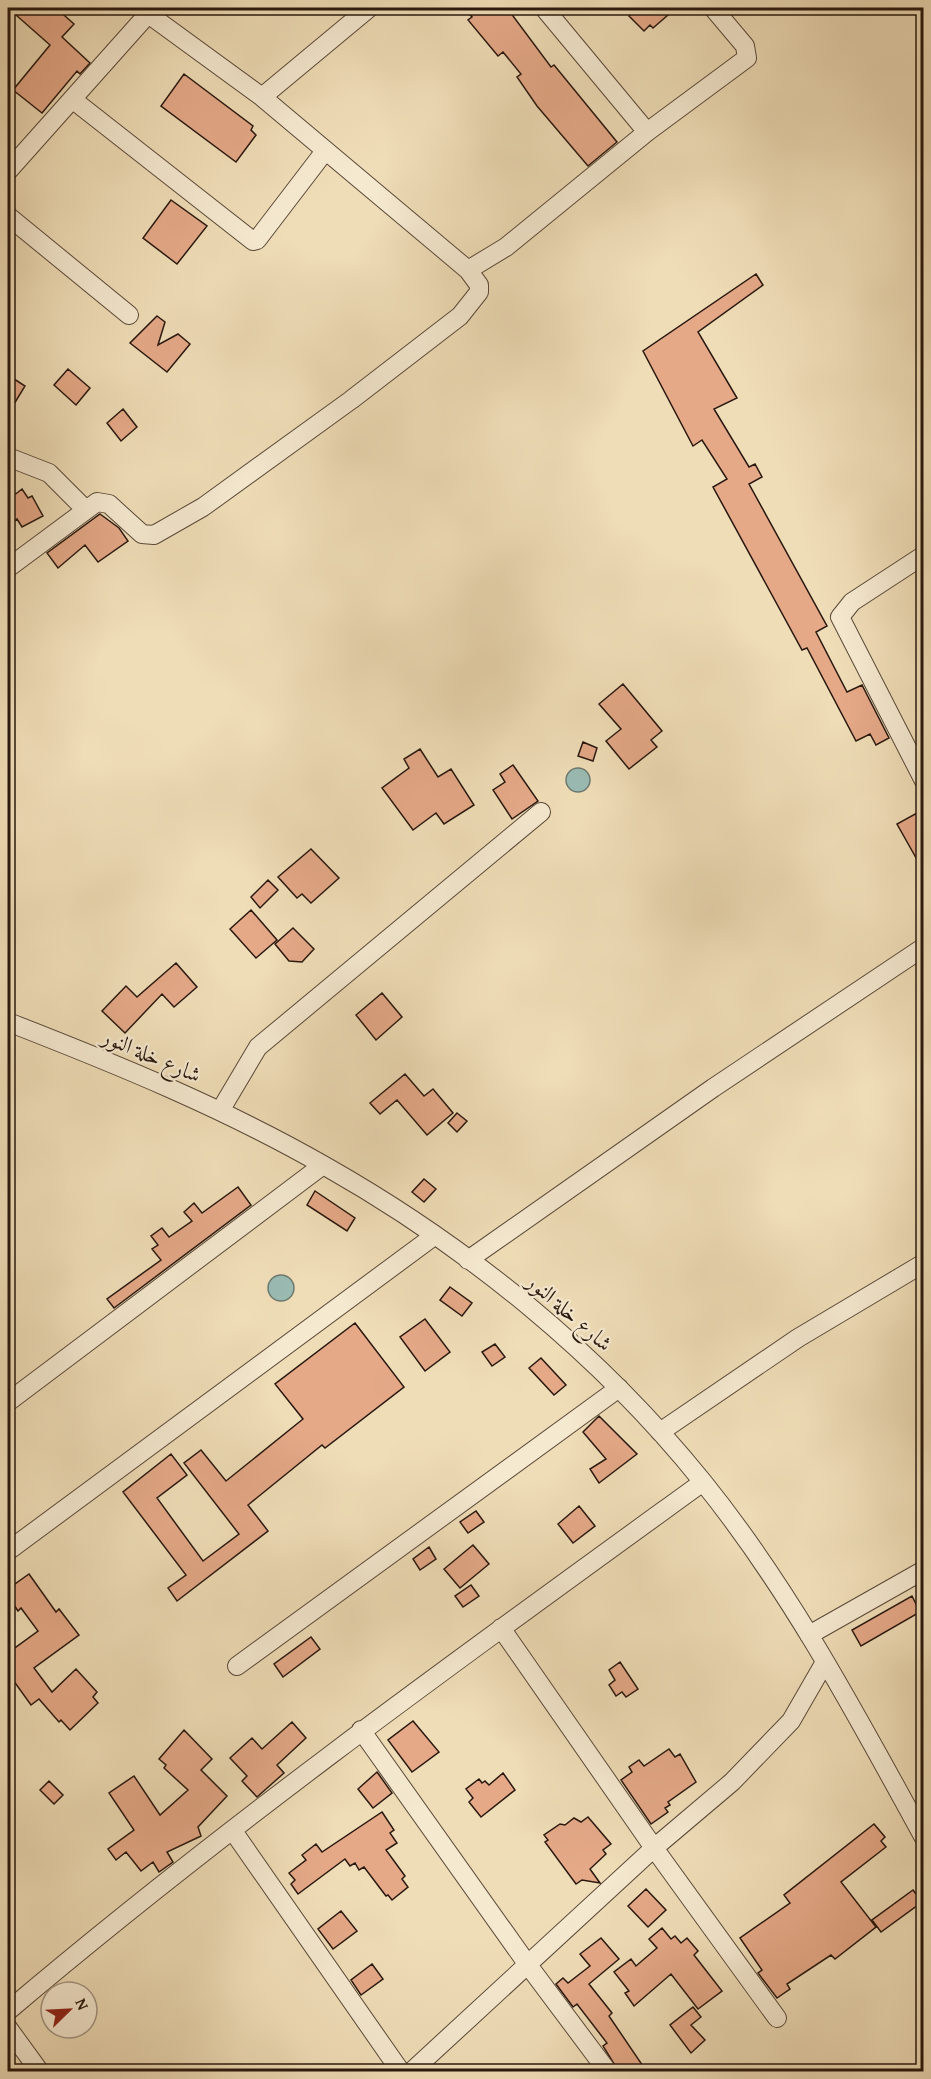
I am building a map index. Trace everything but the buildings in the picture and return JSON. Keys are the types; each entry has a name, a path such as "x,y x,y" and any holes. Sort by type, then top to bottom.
{"street":[{"path":"262,97 369,8"},
{"path":"544,8 647,132"},
{"path":"468,270 506,247 647,132 747,58 745,46 713,8"},
{"path":"8,171 72,99 144,11 262,97 468,270 479,285 479,292 460,316 351,400 203,507 154,535 142,534 109,504 97,502 8,568"},
{"path":"72,99 253,241 325,151"},
{"path":"8,216 129,315"},
{"path":"8,457 49,473 85,509"},
{"path":"924,555 852,602 840,617 924,781"},
{"path":"220,1111 258,1047 541,812"},
{"path":"468,1260 713,1088 924,947"},
{"name":"شارع خلة النور","path":"8,1022 119,1066 220,1111 323,1165 468,1260 573,1344 660,1432 704,1482 747,1541 825,1662 924,1838"},
{"path":"8,1402 323,1165"},
{"path":"8,1551 434,1236"},
{"path":"660,1432 798,1338 924,1263"},
{"path":"237,1666 619,1388"},
{"path":"8,2011 119,1917 361,1730 704,1482"},
{"path":"808,1635 924,1570"},
{"path":"501,1628 654,1848 777,2018"},
{"path":"411,2072 654,1848 732,1782 790,1721 825,1662"},
{"path":"361,1730 528,1965 608,2072"},
{"path":"233,1831 401,2072"},
{"path":"8,2028 40,2072"}],"water":[{"path":"573,768 583,768 590,775 590,785 583,792 573,792 566,785 566,775"},
{"path":"281,1275 290,1279 294,1288 290,1297 281,1301 272,1297 268,1288 272,1279"}]}
